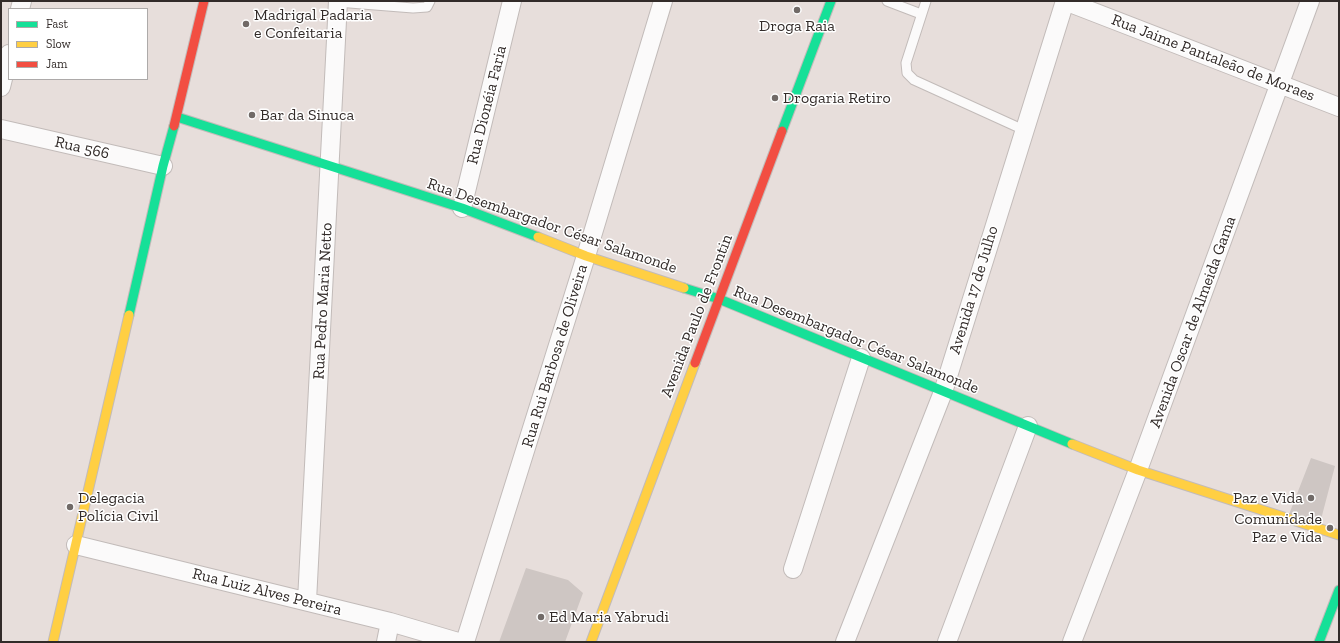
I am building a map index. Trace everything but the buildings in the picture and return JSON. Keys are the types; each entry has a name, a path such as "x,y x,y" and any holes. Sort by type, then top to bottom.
{"street":[{"path":"53,642 163,166 177,117 204,1"},
{"name":"Rua Dionéia Faria","path":"462,208 512,1"},
{"name":"Rua Rui Barbosa de Oliveira","path":"465,642 586,256 663,1"},
{"name":"Avenida Paulo de Frontin","path":"591,642 831,1"},
{"name":"Rua Jaime Pantaleão de Moraes","path":"1065,1 1339,107"},
{"name":"Avenida 17 de Julho","path":"845,642 943,392 1065,1"},
{"name":"Avenida Oscar de Almeida Gama","path":"1072,642 1138,470 1310,1"},
{"name":"Rua Pedro Maria Netto","path":"307,601 330,166 345,2"},
{"path":"1,87 8,58"},
{"name":"Rua Desembargador César Salamonde","path":"177,117 462,208 586,256 719,299 943,392 1138,470 1194,486 1339,535"},
{"name":"Rua 566","path":"1,129 163,166"},
{"path":"793,569 861,358"},
{"path":"947,642 1028,426"},
{"name":"Rua Luiz Alves Pereira","path":"76,545 390,622 458,642"},
{"path":"1319,642 1339,590"},
{"path":"386,642 390,622"}],"lane":[{"path":"345,2 370,6 413,8 427,7 430,1"},
{"path":"887,1 921,14"},
{"path":"926,1 906,63 907,73 914,80 1024,130"}],"traffic: fast":[{"path":"782,131 831,1"},
{"path":"177,117 462,208 538,237"},
{"path":"129,315 163,166 174,126"},
{"path":"684,288 719,299 1072,444"},
{"path":"1319,642 1339,590"}],"traffic: slow":[{"path":"538,237 586,256 684,288"},
{"path":"53,642 129,315"},
{"path":"591,642 695,363"},
{"path":"1072,444 1138,470 1339,535"}],"traffic: jam":[{"path":"174,126 204,1"},
{"path":"695,363 782,131"}],"place":[{"name":"Droga Raia","path":"797,10"},
{"name":"Madrigal Padaria e Confeitaria","path":"246,24"},
{"name":"Drogaria Retiro","path":"775,98"},
{"name":"Bar da Sinuca","path":"252,115"},
{"name":"Paz e Vida","path":"1311,498"},
{"name":"Delegacia Polícia Civil","path":"70,507"},
{"name":"Comunidade Paz e Vida","path":"1330,528"},
{"name":"Ed Maria Yabrudi","path":"541,617"}]}
